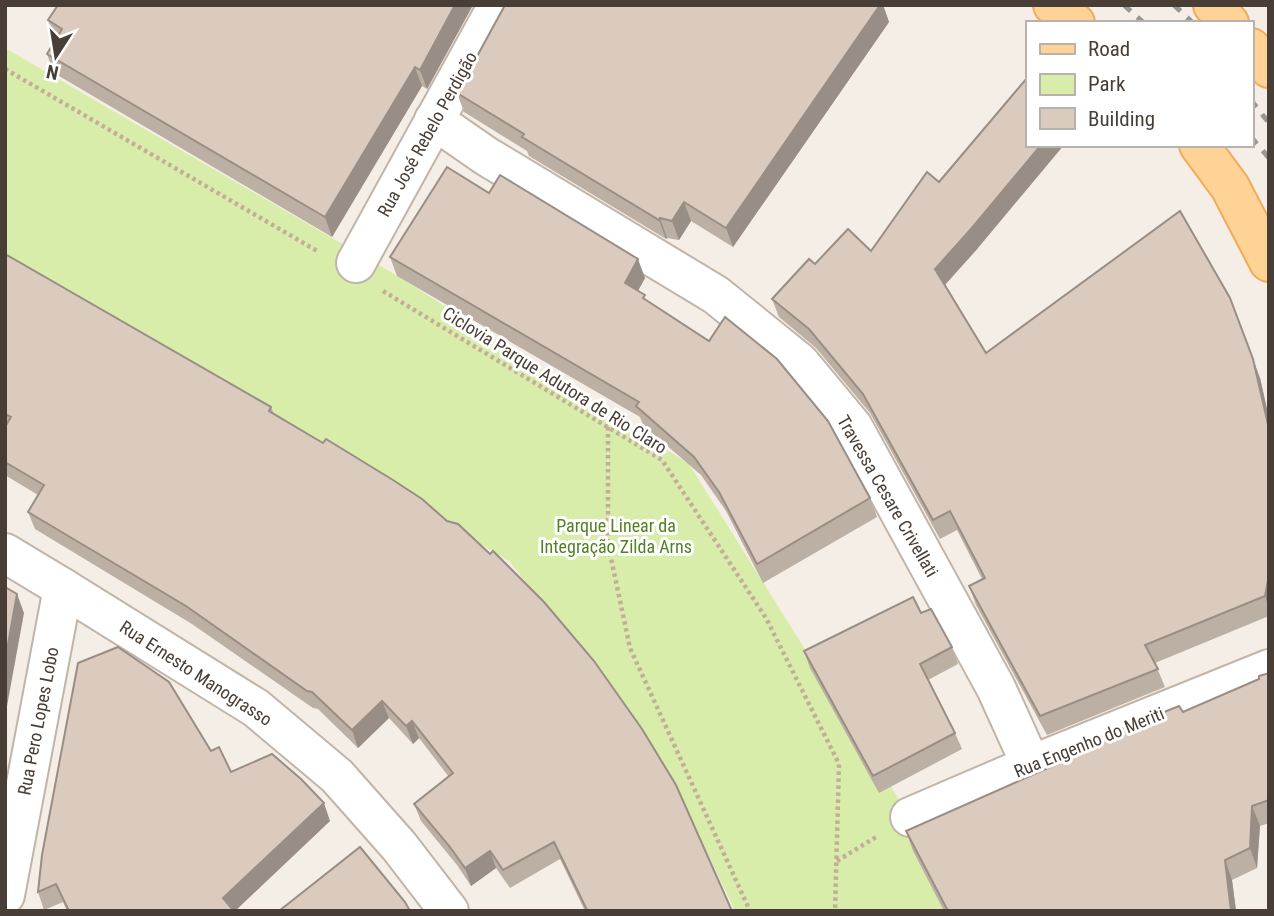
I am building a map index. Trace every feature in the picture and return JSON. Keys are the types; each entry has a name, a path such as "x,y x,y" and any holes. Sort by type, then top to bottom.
{"main road":[{"path":"1053,5 1073,21"},
{"path":"1213,5 1227,21"},
{"path":"1253,50 1269,68"},
{"path":"1200,147 1230,187 1269,262"}],"street":[{"name":"Rua José Rebelo Perdigão","path":"354,269 498,5"},
{"name":"Travessa Cesare Crivellati","path":"434,120 486,156 716,295 799,362 853,427 996,688 1031,765"},
{"name":"Rua Ernesto Manograsso","path":"5,553 256,708 337,776 399,846 449,911"},
{"name":"Rua Pero Lopes Lobo","path":"5,895 63,588"},
{"name":"Rua Engenho do Meriti","path":"910,817 1269,669"}],"path":[{"name":"Ciclovia Parque Adutora de Rio Claro","path":"5,69 354,269 662,460 766,618 839,764 835,911"},
{"path":"608,427 608,544 630,648 750,911"}],"green space":[{"name":"Parque Linear da Integração Zilda Arns","path":"5,48 401,278 689,464 910,817 955,911 735,911 691,819 624,707 509,561 5,262"}],"building":[{"path":"58,5 455,5 420,70 415,67 325,217 47,54 62,29 48,20"},
{"path":"505,5 880,5 726,228 684,202 672,221 659,220 522,137 524,134 457,93"},
{"path":"1026,79 1026,147 1039,147 935,269 986,353 1180,211 1230,298 1253,359 1269,429 1269,575 1265,596 1145,645 1158,669 1040,716 969,586 985,578 950,511 933,520 863,394 809,329 772,299 809,259 815,264 848,229 871,251 927,172 939,182"},
{"path":"447,167 489,193 500,175 638,259 625,283 645,295 643,298 709,341 725,317 777,359 828,421 870,498 757,564 719,492 694,457 636,406 639,402 390,257"},
{"path":"5,254 271,407 269,411 323,443 326,439 422,499 447,521 458,524 490,554 493,551 544,602 594,661 642,729 676,785 732,911 586,911 554,842 503,870 490,851 465,868 414,804 453,773 412,721 406,726 382,701 352,730 312,692 186,606 28,512 44,485 5,462 5,427 11,417 5,414"},
{"path":"5,587 17,594 5,661"},
{"path":"913,597 921,613 931,609 952,647 920,664 955,733 873,776 804,651"},
{"path":"118,647 169,682 211,751 219,747 231,772 272,754 324,803 223,898 234,911 69,911 56,884 38,892 42,855 78,663"},
{"path":"1269,673 1269,800 1252,806 1250,848 1225,860 1231,911 948,911 906,831 1064,761 1060,754 1179,706 1183,712"},
{"path":"360,847 410,911 279,911"}],"railway":[{"path":"1124,5 1142,21"},
{"path":"1174,5 1191,21"},
{"path":"1253,103 1269,123"},
{"path":"1253,139 1269,158"}]}
